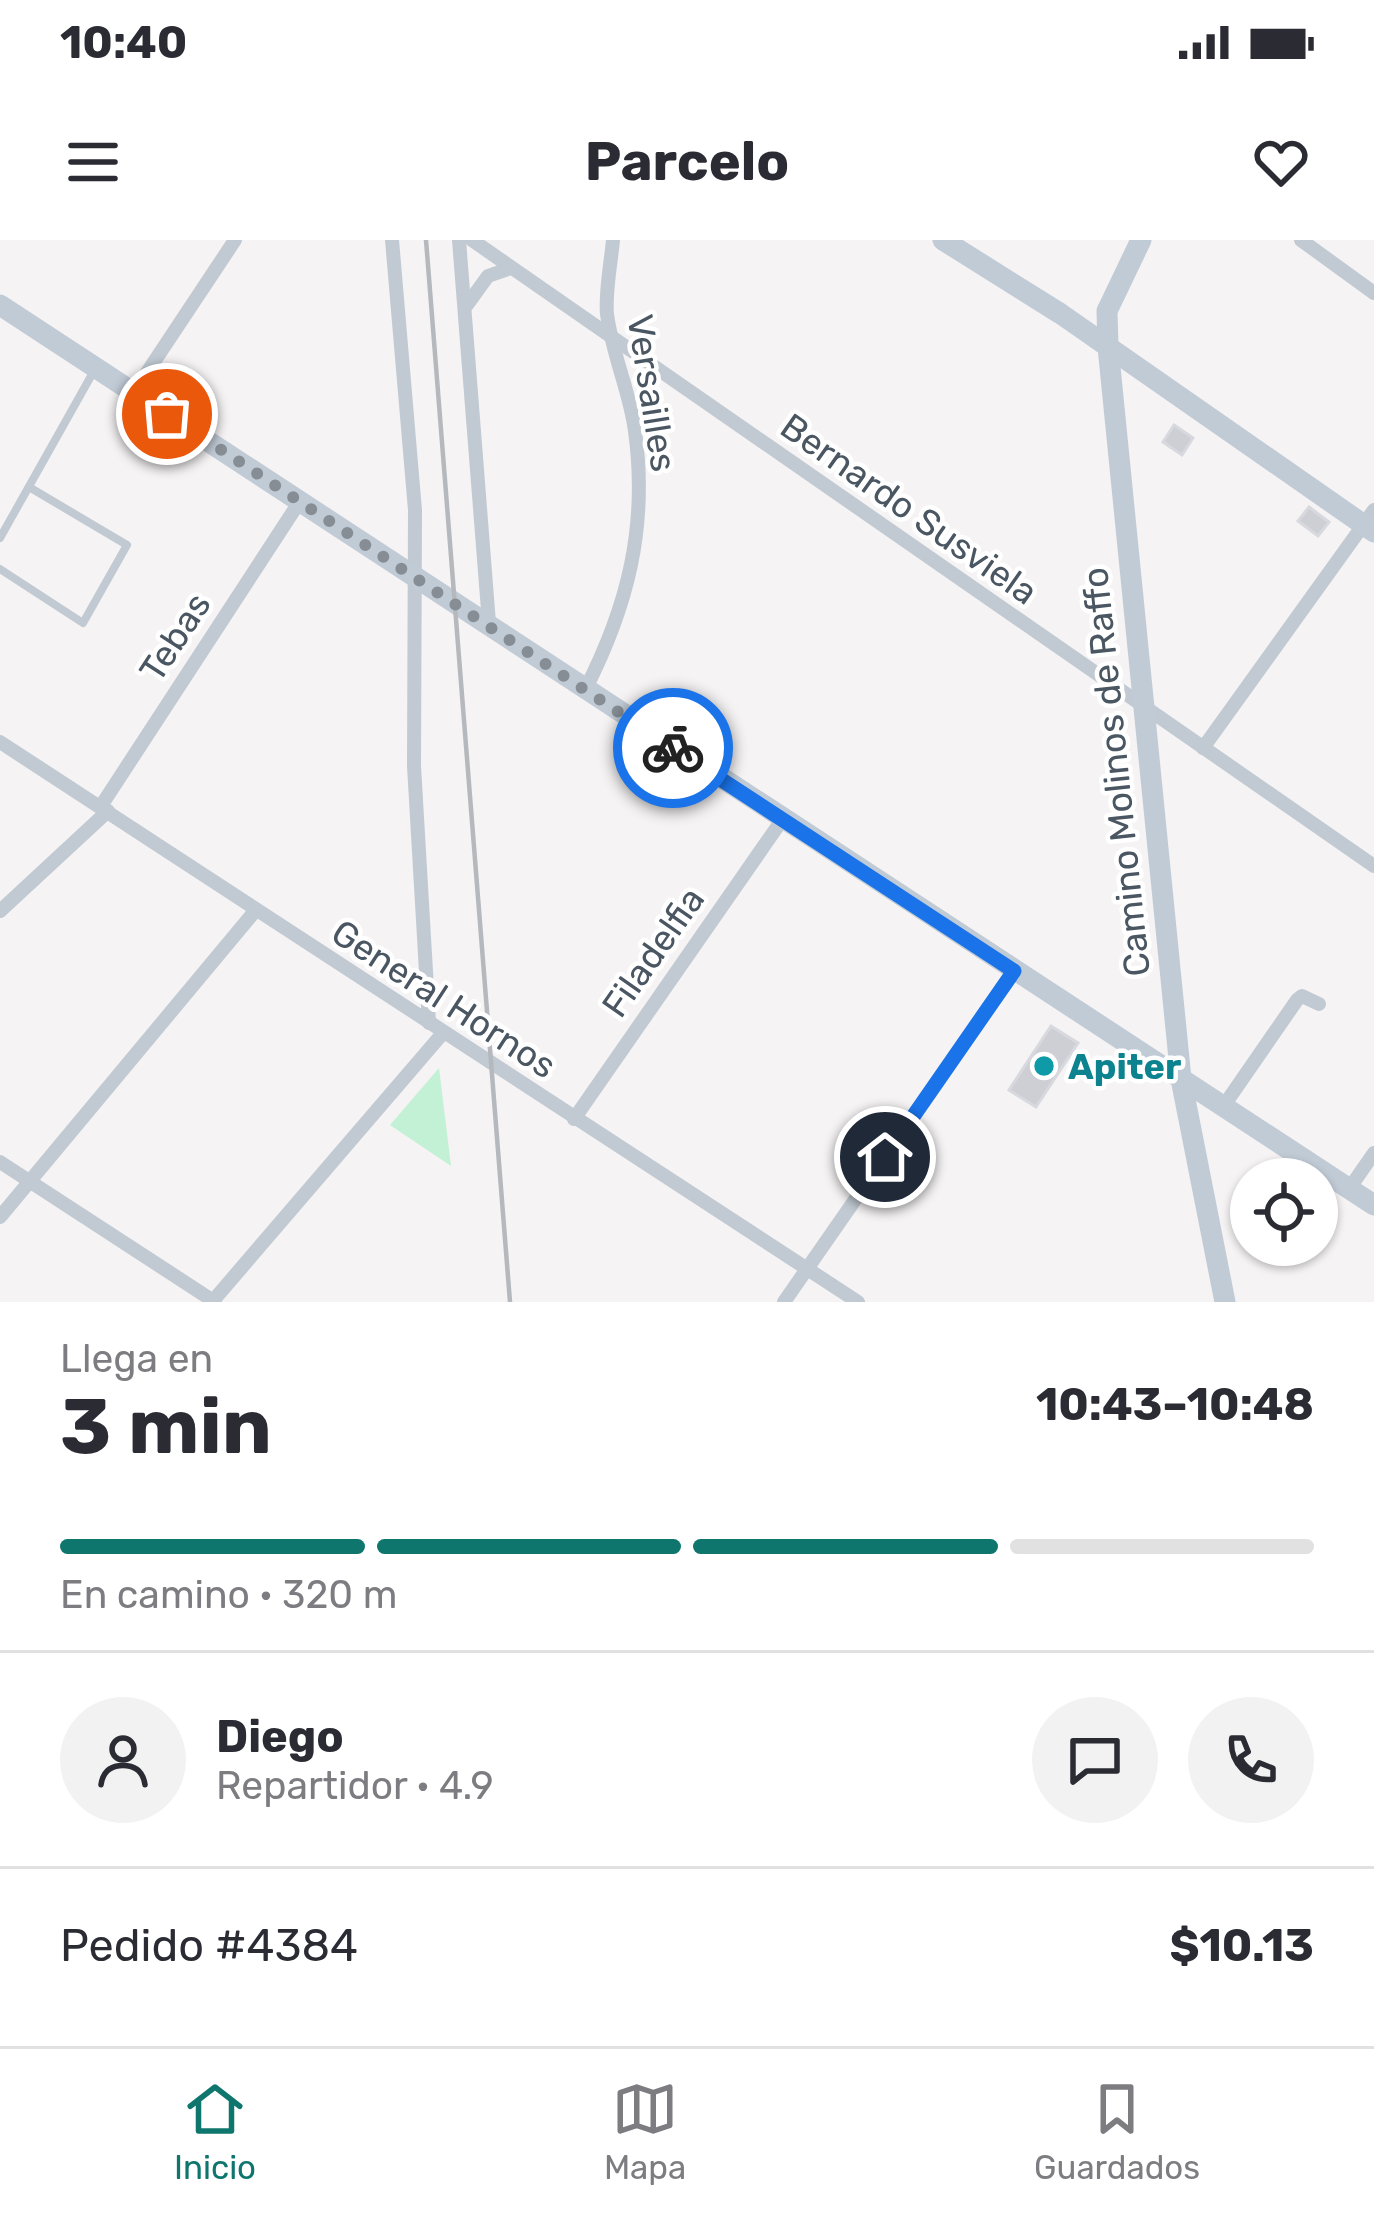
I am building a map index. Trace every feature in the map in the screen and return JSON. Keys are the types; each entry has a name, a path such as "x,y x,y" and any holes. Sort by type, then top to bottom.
{"street":[{"path":"134,392 235,240"},
{"path":"392,240 417,580 415,766 429,1023"},
{"path":"459,240 489,623"},
{"name":"Bernardo Susviela","path":"472,240 1374,866"},
{"name":"Versailles","path":"585,690 614,632 636,557 639,524 635,430 607,311 614,240"},
{"path":"943,240 1370,522 1203,748"},
{"name":"Camino Molinos de Raffo","path":"1141,240 1107,311 1108,347 1180,1079 1225,1302"},
{"path":"1301,240 1374,293"},
{"path":"464,309 488,276 508,269"},
{"path":"0,305 1374,1205"},
{"name":"Tebas","path":"0,911 104,809 300,501"},
{"name":"General Hornos","path":"0,742 858,1302"},
{"name":"Filadelfia","path":"574,1119 782,820"},
{"path":"0,1217 255,911"},
{"path":"784,1302 1014,971"},
{"path":"1223,1107 1297,1000 1302,995 1319,1004"},
{"path":"0,1162 213,1302 443,1034"},
{"path":"1349,1189 1374,1154"}],"lane":[{"path":"0,538 96,367"},
{"path":"0,569 83,622 128,545 29,487"}],"green space":[{"path":"439,1068 451,1166 390,1125"}],"building":[{"path":"1174,425 1193,438 1182,455 1163,442"},
{"path":"1309,507 1329,522 1318,536 1298,521"},
{"name":"Apiter","path":"1051,1026 1078,1043 1036,1107 1009,1090"}],"railway":[{"path":"426,240 510,1302"}],"way so far":[{"path":"167,414 673,748"}],"place":[{"name":"Apiter","path":"1044,1066"}],"route":[{"path":"673,748 1014,971 885,1157"}]}
